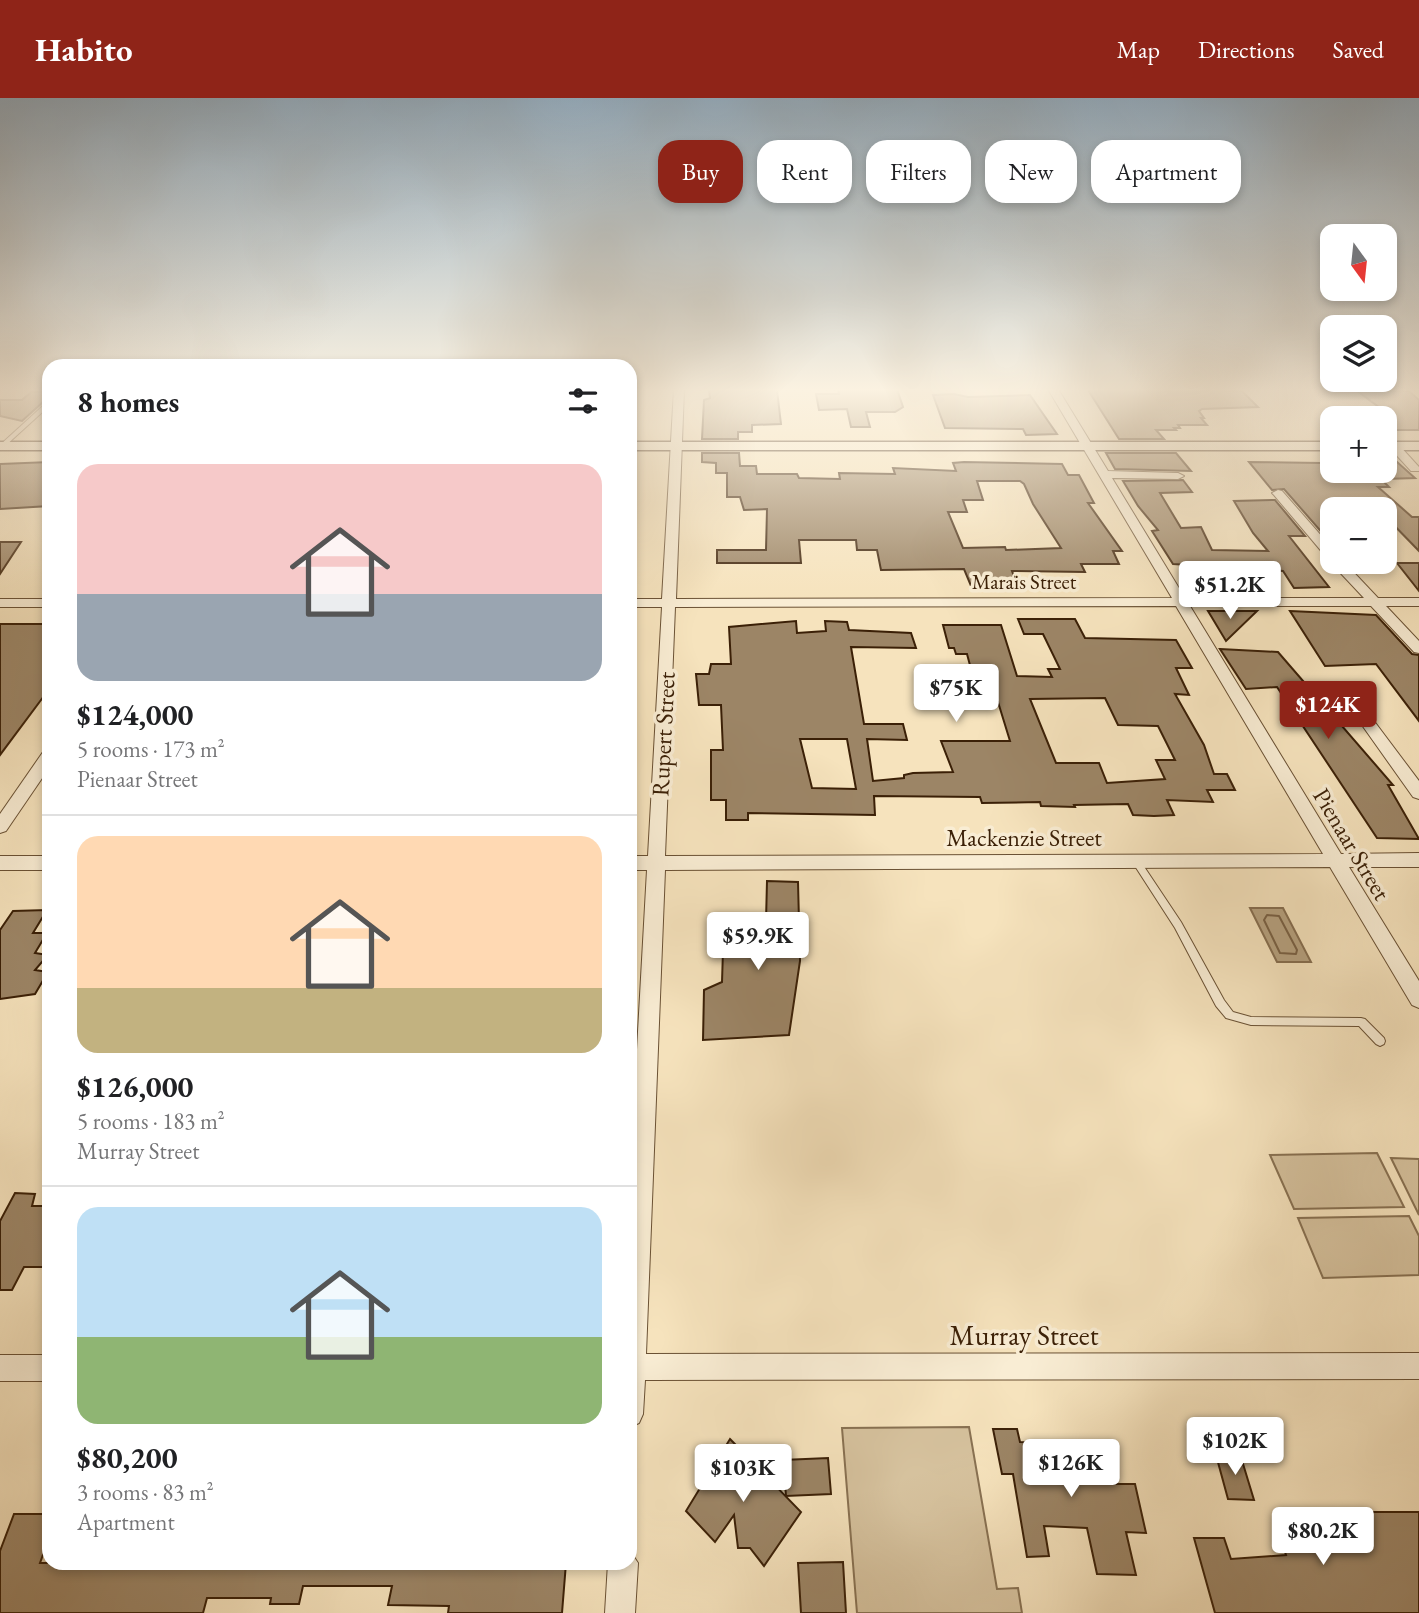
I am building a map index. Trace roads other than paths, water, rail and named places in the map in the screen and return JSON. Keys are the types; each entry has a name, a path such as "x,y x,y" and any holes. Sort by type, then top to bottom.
{"street":[{"name":"Rupert Street","path":"637,1251 676,460"},
{"name":"Pienaar Street","path":"1095,460 1419,999"},
{"path":"1404,460 1415,469"},
{"path":"1104,474 1178,476"},
{"path":"1278,493 1320,542"},
{"path":"1349,574 1419,649"},
{"name":"Marais Street","path":"637,603 1419,602"},
{"path":"0,603 42,603"},
{"path":"1357,708 1419,793"},
{"path":"0,827 42,766"},
{"name":"Mackenzie Street","path":"637,863 1419,860"},
{"path":"0,863 42,863"},
{"name":"Murray Street","path":"637,1367 1419,1366"},
{"path":"0,1368 42,1368"},
{"path":"620,1613 623,1570"}],"lane":[{"path":"1136,861 1178,925 1220,1003 1230,1016 1251,1021 1361,1022 1380,1041"}],"water":[{"path":"1250,908 1283,908 1311,962 1277,962"}]}
